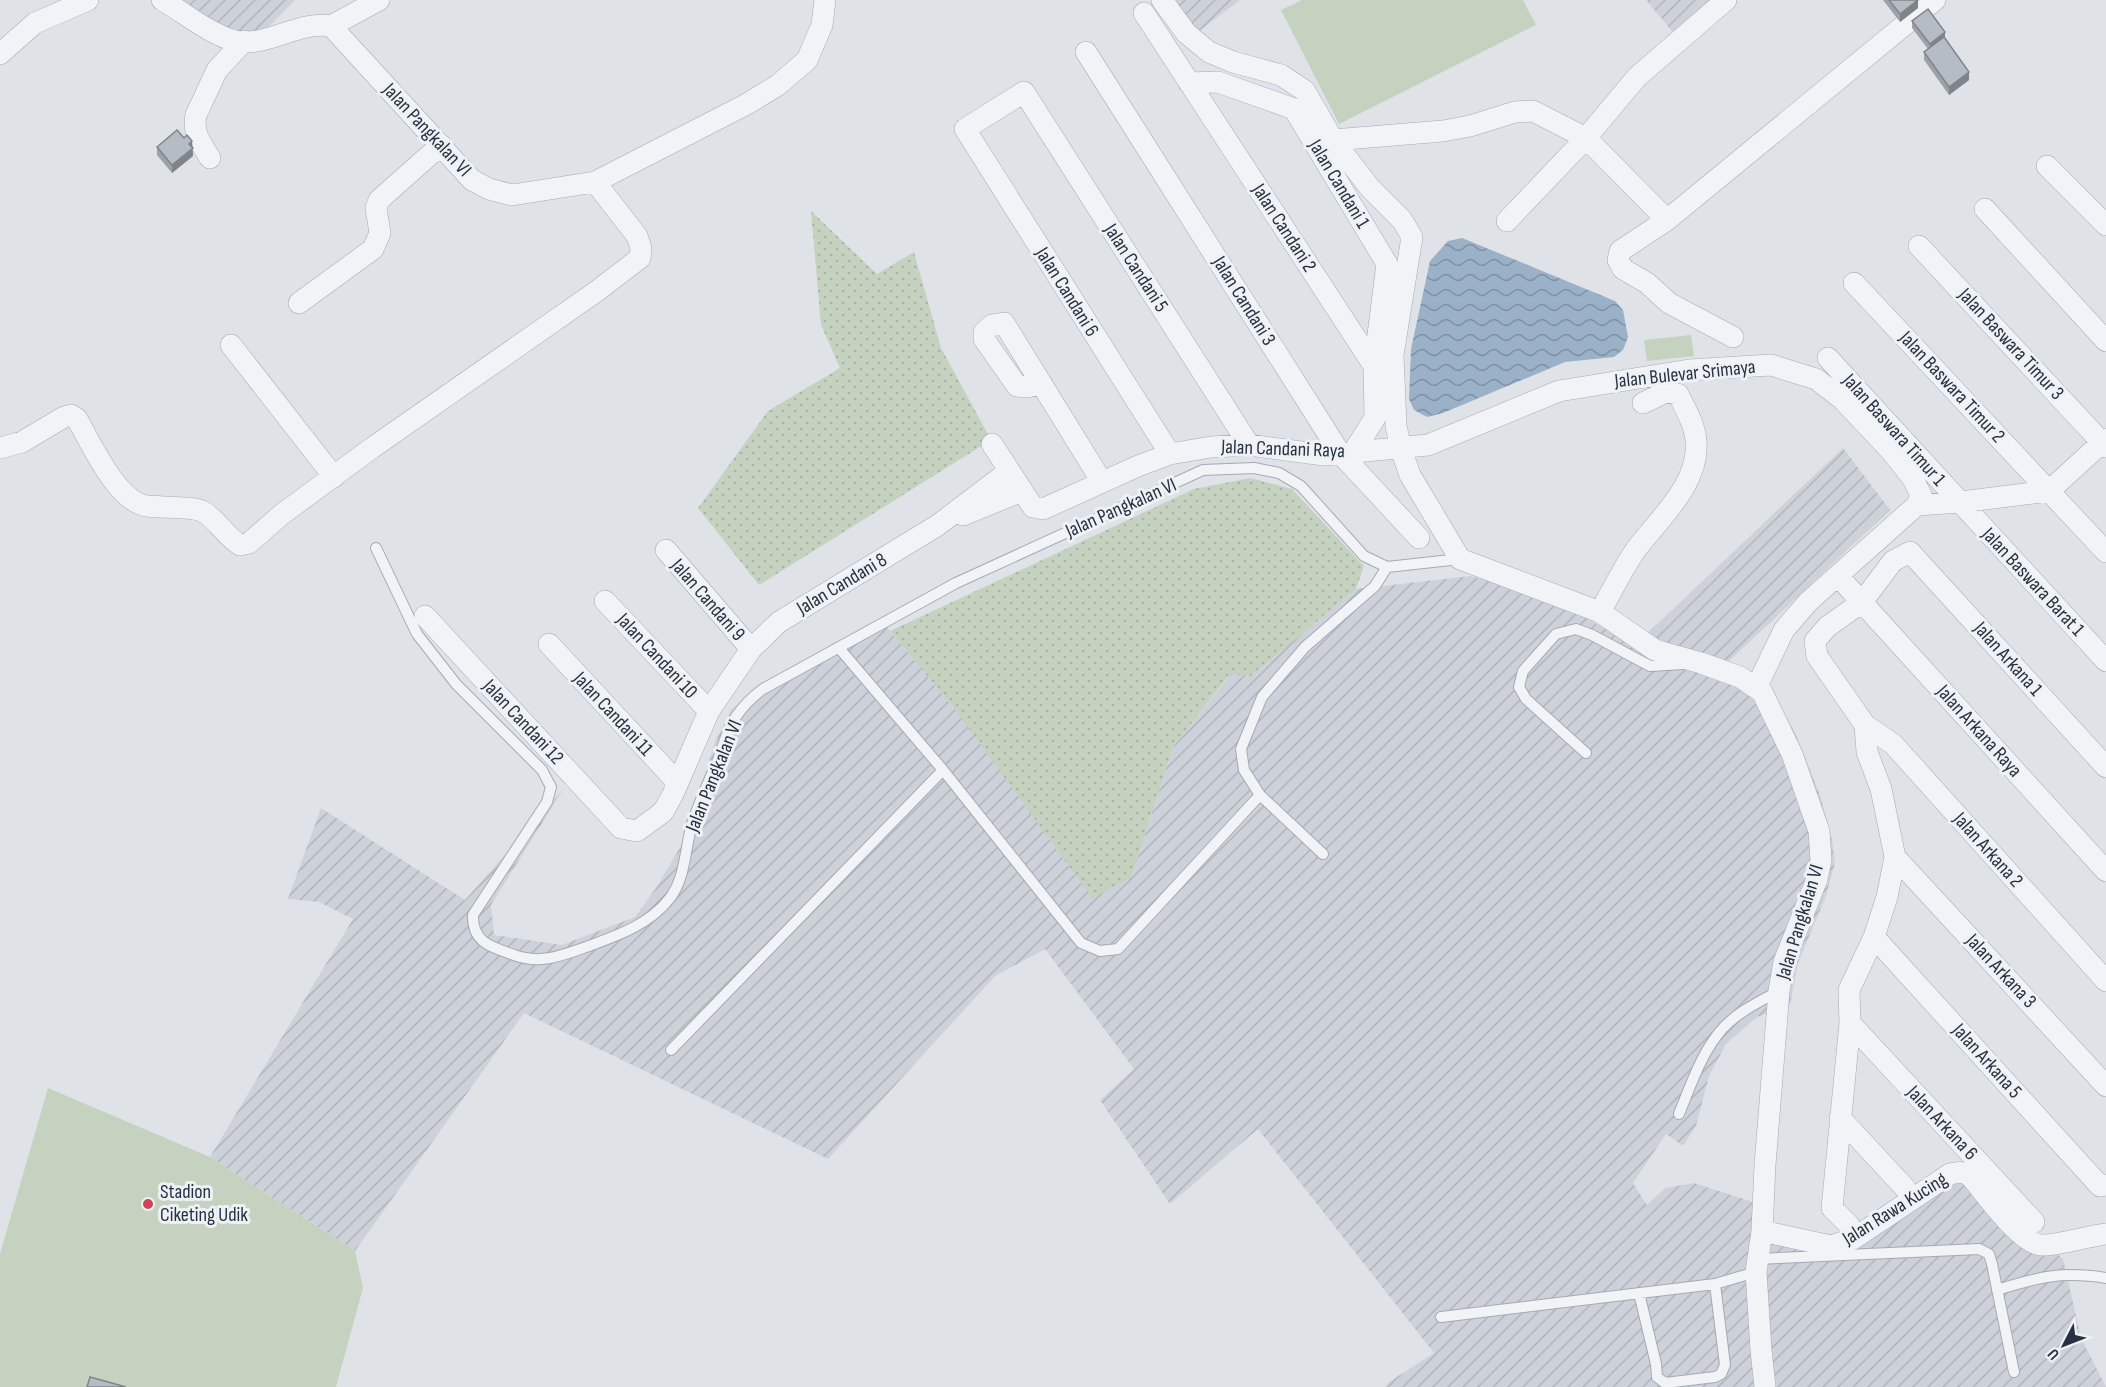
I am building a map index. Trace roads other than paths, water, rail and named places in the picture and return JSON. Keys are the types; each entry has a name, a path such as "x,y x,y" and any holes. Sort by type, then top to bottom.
{"street":[{"path":"1,51 36,23 88,0"},
{"path":"162,0 211,30 236,41 256,40 320,24 331,26 379,0"},
{"name":"Jalan Pangkalan VI","path":"331,26 472,180 489,189 512,195 595,182 747,104 778,85 807,60 822,25 825,0"},
{"path":"1162,0 1186,33 1209,52 1233,62 1281,75 1305,92 1333,140 1370,188 1402,220 1412,237 1393,356 1396,426 1410,475 1460,559"},
{"path":"1506,220 1586,138 1637,78 1726,0"},
{"path":"1733,337 1669,303 1647,283 1623,269 1618,260 1620,251 1667,220 1935,0"},
{"name":"Jalan Candani 2","path":"1144,13 1374,366"},
{"path":"210,158 196,134 194,123 196,115 217,70 244,41"},
{"name":"Jalan Candani 3","path":"1086,52 1347,452 1419,538"},
{"name":"Jalan Candani 1","path":"1189,82 1218,82 1294,109 1387,264 1374,366"},
{"name":"Jalan Candani 6","path":"1024,92 964,129 1170,454"},
{"name":"Jalan Candani 5","path":"1024,92 1249,445"},
{"path":"1333,140 1443,131 1470,126 1515,112 1533,111 1586,138 1667,220"},
{"path":"299,303 373,249 380,233 376,208 379,200 441,145"},
{"path":"2047,166 2106,225"},
{"path":"0,448 22,442 64,417 71,416 76,418 120,489 131,498 142,505 194,508 204,512 226,535 240,545 249,543 280,515 597,291 640,258 641,248 637,236 595,182"},
{"path":"1984,209 2106,341"},
{"name":"Jalan Baswara Timur 3","path":"1919,246 2105,443"},
{"name":"Jalan Baswara Timur 2","path":"1854,283 2106,552"},
{"path":"231,345 334,477"},
{"name":"Jalan Baswara Timur 1","path":"1828,358 1960,502"},
{"name":"Jalan Bulevar Srimaya","path":"1401,449 1428,445 1559,391 1689,370 1771,365 1816,379 1842,399 1891,451 1913,479 1921,495 1917,505"},
{"path":"1347,452 1375,418 1374,366"},
{"path":"1042,384 1102,482"},
{"path":"1600,612 1636,549 1675,502 1692,473 1696,442 1689,418 1678,394 1666,392 1643,403"},
{"path":"1756,688 1784,630 1808,602 1917,505 1960,502 2049,490 2105,443"},
{"path":"992,444 1028,499"},
{"name":"Jalan Candani Raya","path":"1028,499 1043,509 1170,454 1210,447 1249,445 1324,455 1401,449"},
{"name":"Jalan Candani 8","path":"621,828 637,831 663,812 709,711 751,649 779,622 938,525 1009,471"},
{"name":"Jalan Candani 8","path":"938,525 1028,499"},
{"name":"Jalan Baswara Barat 1","path":"1960,502 2106,661"},
{"name":"Jalan Candani 9","path":"666,550 751,649"},
{"name":"Jalan Arkana 1","path":"1857,597 1893,561 1910,552 2106,767"},
{"name":"Jalan Pangkalan VI","path":"1460,559 1490,568 1600,612 1655,650 1740,677 1762,692 1792,754 1820,831 1821,860 1817,879 1784,962 1779,991 1762,1231 1756,1265 1761,1350 1766,1387"},
{"name":"Jalan Arkana Raya","path":"1838,576 2106,871"},
{"path":"1849,1225 1832,1208 1850,1023 1850,990 1874,937 1887,897 1895,857 1881,789 1867,752 1865,725 1817,656 1815,641 1857,597"},
{"name":"Jalan Candani 10","path":"605,601 709,711"},
{"name":"Jalan Candani 12","path":"425,615 621,828"},
{"name":"Jalan Candani 11","path":"549,644 678,783"},
{"name":"Jalan Arkana 2","path":"1865,725 1893,744 2106,981"},
{"name":"Jalan Arkana 3","path":"1895,857 2106,1086"},
{"name":"Jalan Arkana 5","path":"1874,937 2103,1185"},
{"name":"Jalan Arkana 6","path":"1850,1023 2034,1222"},
{"path":"1840,1118 1905,1188"},
{"name":"Jalan Rawa Kucing","path":"1762,1231 1832,1246 1841,1245 1950,1174 1961,1172 1967,1173 2030,1243 2044,1245 2106,1234"}],"lane":[{"name":"Jalan Pangkalan VI","path":"375,548 417,634 456,684 543,770 551,787 547,802 473,915 472,925 483,942 522,958 537,960 554,958 628,932 654,914 671,897 680,878 692,824 734,720 748,701 763,688 956,583 1203,470 1254,468 1279,473 1301,486 1364,556 1387,567 1460,559"},
{"path":"1323,854 1260,795 1244,770 1241,749 1262,697 1305,647 1375,586 1387,567"},
{"path":"1586,753 1526,699 1520,687 1524,672 1556,634 1576,629 1593,635 1650,666 1701,663"},
{"path":"840,648 943,770 1082,943 1100,951 1118,949 1260,795"},
{"path":"671,1050 943,770"},
{"path":"1679,1114 1699,1066 1718,1033 1735,1018 1779,991"},
{"path":"1441,1317 1715,1284 1756,1265 1979,1248 1989,1254 2014,1372"},
{"path":"1997,1290 2039,1277 2055,1275 2106,1278"},
{"path":"1639,1293 1657,1377 1665,1383 1715,1377 1721,1374 1725,1365 1715,1284"}],"water":[{"path":"1462,238 1615,301 1623,310 1628,337 1623,350 1614,357 1565,362 1443,413 1427,417 1414,410 1409,399 1411,349 1430,261 1448,241"}],"place":[{"name":"Stadion Ciketing Udik","path":"148,1204"}]}
